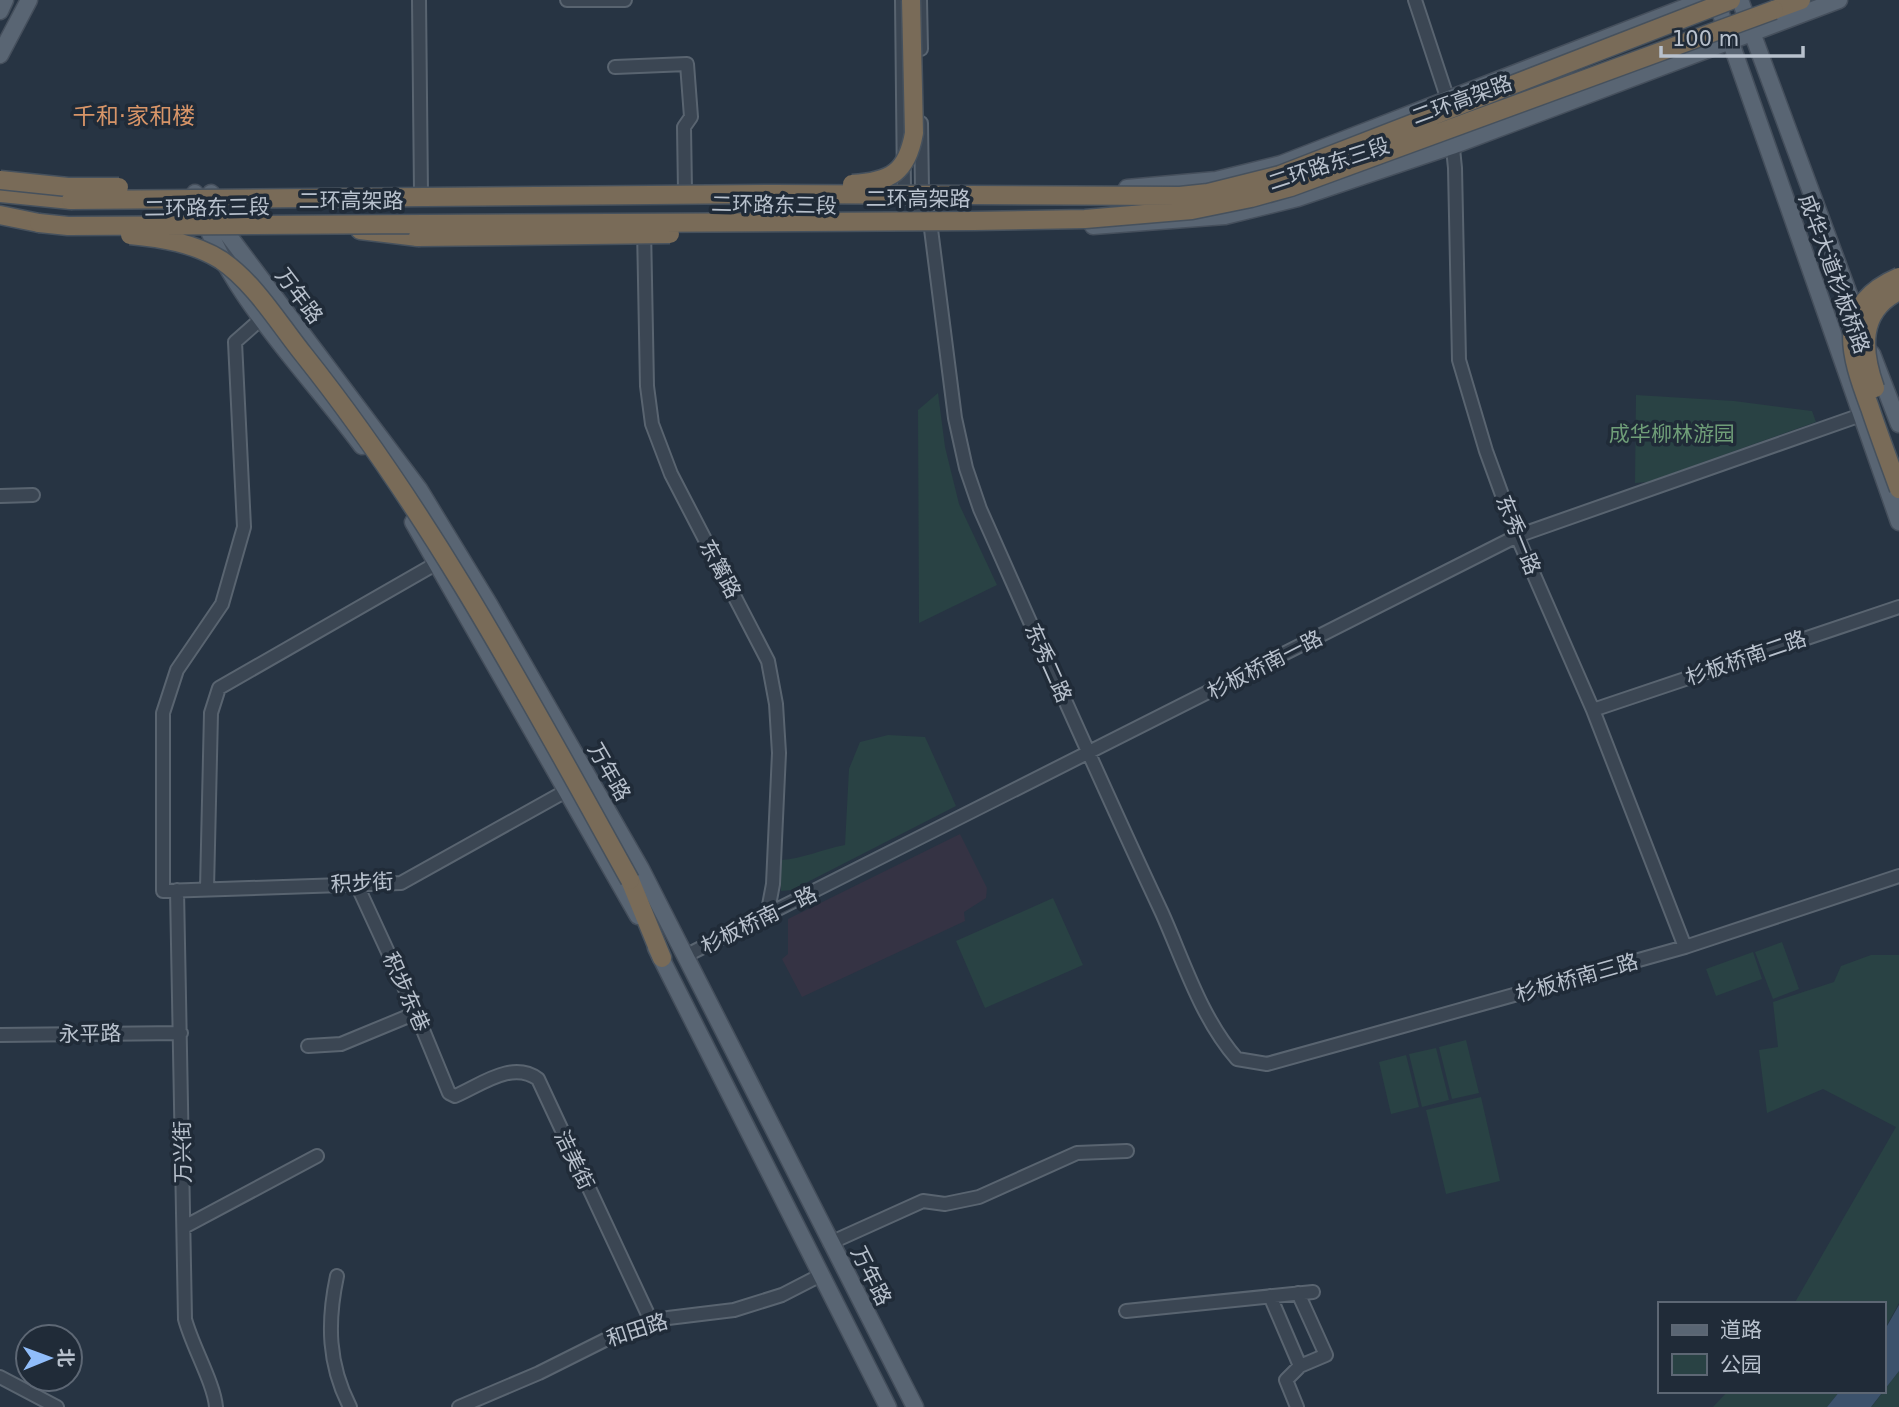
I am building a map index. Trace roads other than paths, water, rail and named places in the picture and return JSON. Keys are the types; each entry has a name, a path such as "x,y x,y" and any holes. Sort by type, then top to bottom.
{"highway":[{"path":"774,194 817,186 874,183 892,176 902,167 911,152 914,133 911,0"},
{"name":"二环高架路","path":"1,188 314,187 378,196 1180,196 1209,193 1280,175 1731,0"},
{"name":"二环高架路","path":"0,217 68,226 938,225 1085,219 1192,210 1292,187 1801,0"},
{"path":"339,227 418,237 885,232 938,225"},
{"path":"68,226 171,240 220,260 254,291 337,396 402,486 467,592 630,880 662,958"},
{"path":"1899,277 1874,290 1863,301 1856,316 1851,343 1856,372 1899,489"},
{"path":"1899,291 1873,312 1865,342 1868,369 1899,454"}],"main road":[{"path":"0,10 5,0"},
{"path":"0,55 29,0"},
{"name":"二环路东三段","path":"1,188 65,195 1117,189 1216,180 1280,164 1704,0"},
{"name":"成华大道杉板桥路","path":"1716,0 1899,522"},
{"name":"成华大道杉板桥路","path":"1740,0 1852,306 1899,424"},
{"name":"二环路东三段","path":"0,217 55,229 205,229 644,224 1116,225 1225,216 1298,198 1452,146 1839,0"},
{"name":"万年路","path":"203,193 223,228 419,489 489,604 687,956 737,1061 915,1407"},
{"name":"万年路","path":"203,193 205,229 261,319 360,443 400,499 662,958 888,1407"},
{"path":"468,617 466,607 471,597 482,597 489,604"}],"street":[{"path":"419,0 421,193"},
{"path":"567,0 625,0"},
{"path":"902,0 904,190 938,225"},
{"name":"东秀二路","path":"920,0 922,189 938,225 955,418 966,468 981,509 1088,755 1201,1003 1224,1044 1237,1059 1251,1063"},
{"name":"东秀一路","path":"1415,0 1448,100 1460,360 1486,451 1517,536 1593,710 1685,947"},
{"path":"615,66 688,64 691,117 684,127 685,191"},
{"name":"东篱路","path":"644,224 647,386 652,424 671,474 768,661 776,704 779,753 773,884 767,916"},
{"path":"177,890 163,891 163,713 177,670 222,604 244,527 235,342 261,319"},
{"name":"杉板桥南一路","path":"687,956 1517,536 1861,415"},
{"path":"0,496 33,495"},
{"path":"207,889 211,713 219,688 437,563"},
{"name":"杉板桥南二路","path":"1593,710 1899,607"},
{"name":"积步街","path":"177,890 401,883 566,791"},
{"name":"杉板桥南三路","path":"1251,1063 1267,1064 1685,947 1899,876"},
{"name":"积步东巷","path":"357,885 416,1013 449,1093 455,1097"},
{"name":"万兴街","path":"177,890 185,1320 192,1347 215,1397 216,1407"},
{"path":"308,1046 341,1044 416,1013"},
{"name":"永平路","path":"0,1035 181,1033"},
{"name":"洁美街","path":"455,1097 512,1070 527,1071 538,1079 652,1321"},
{"path":"831,1243 923,1201 945,1204 979,1198 1077,1153 1127,1151"},
{"path":"184,1227 317,1156"},
{"name":"和田路","path":"460,1407 539,1373 629,1328 652,1321 734,1310 782,1295 821,1275"},
{"path":"337,1276 330,1309 330,1349 341,1388 350,1407"},
{"path":"1126,1311 1313,1292"},
{"path":"1297,1407 1286,1380 1300,1366 1326,1355 1298,1293"},
{"path":"1270,1296 1300,1366"},
{"path":"0,1377 57,1407"}],"water":[{"path":"1899,1305 1899,1371 1885,1389 1885,1330"},
{"path":"1838,1393 1882,1393 1871,1407 1827,1407"}],"district":[{"name":"千和·家和楼","path":"134,116"}],"park label":[{"name":"成华柳林游园","path":"1672,434"}]}
